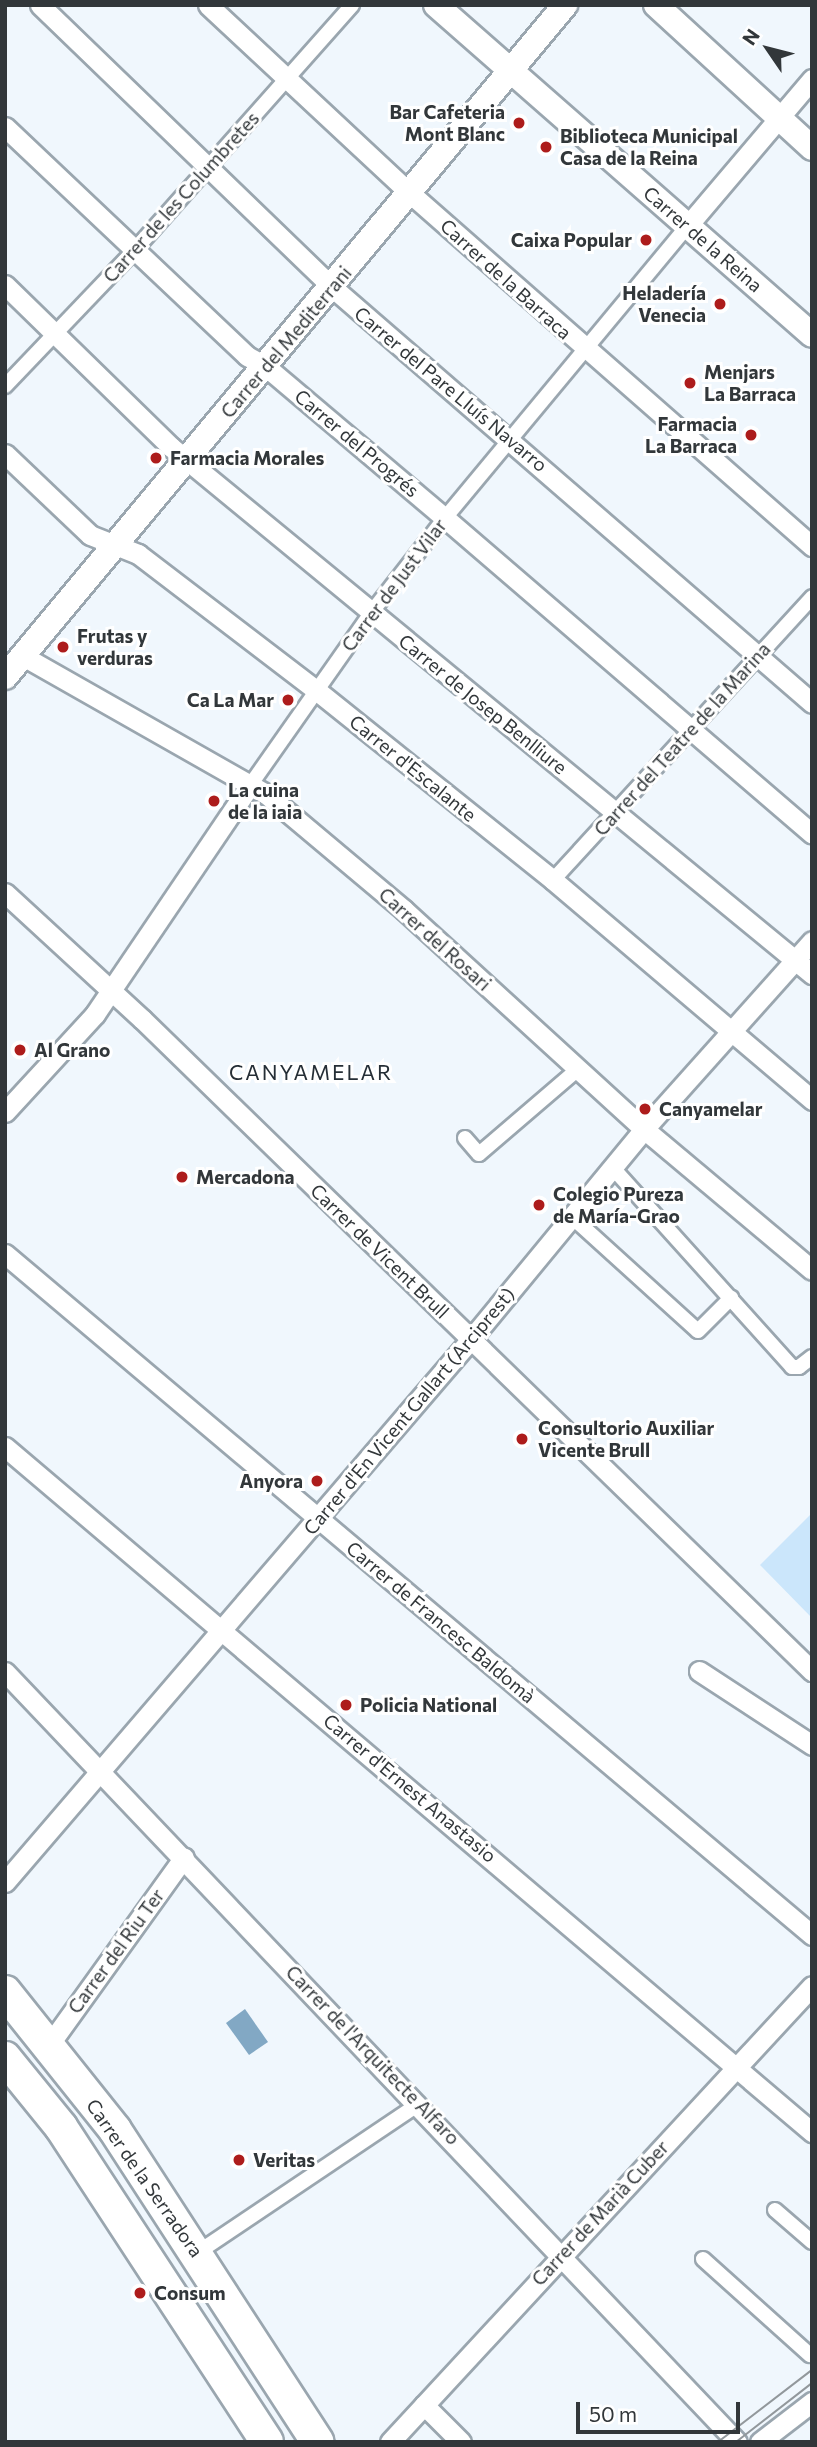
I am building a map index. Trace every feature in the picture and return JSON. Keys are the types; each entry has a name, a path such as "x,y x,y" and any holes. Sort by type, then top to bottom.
{"main road":[{"name":"Carrer de la Serradora","path":"5,1992 115,2130 318,2442"},
{"name":"Carrer de la Serradora","path":"5,2058 61,2127 267,2442"}],"street":[{"name":"Carrer del Pare Lluís Navarro","path":"40,5 332,287 510,438 812,703"},
{"name":"Carrer de la Barraca","path":"208,5 411,194 812,546"},
{"name":"Carrer de les Columbretes","path":"5,386 208,169 352,5"},
{"name":"Carrer de la Reina","path":"436,5 689,224 812,335"},
{"name":"Carrer del Mediterrani","path":"5,677 411,194 565,5"},
{"path":"656,5 812,148"},
{"name":"Carrer de Just Vilar","path":"5,1112 95,1014 316,690 371,613 445,518 776,117 812,79"},
{"name":"Carrer del Progrés","path":"5,127 247,356 265,366 445,518 812,834"},
{"name":"Carrer de Josep Benlliure","path":"5,285 187,460 812,974"},
{"name":"Carrer d'Escalante","path":"5,454 90,535 138,554 316,690 553,880 812,1100"},
{"name":"Carrer del Teatre de la Marina","path":"553,880 812,597"},
{"name":"Carrer del Rosari","path":"23,656 251,784 404,909 577,1070 812,1270"},
{"name":"Carrer de Vicent Brull","path":"5,893 109,992 142,1019 812,1671"},
{"name":"Carrer d'En Vicent Gallart (Arciprest)","path":"5,1882 471,1339 644,1129 793,958 812,941"},
{"path":"465,1138 479,1153 577,1070"},
{"path":"612,1167 792,1367 799,1367 812,1357"},
{"path":"571,1216 698,1331 731,1298"},
{"name":"Carrer de Francesc Baldomà","path":"5,1254 812,1936"},
{"name":"Carrer d'Ernest Anastasio","path":"5,1447 223,1629 812,2132"},
{"path":"699,1671 812,1745"},
{"name":"Carrer de l'Arquitecte Alfaro","path":"5,1672 103,1769 737,2442"},
{"name":"Carrer del Riu Ter","path":"49,2045 184,1857"},
{"name":"Carrer de Marià Cuber","path":"390,2442 560,2255 812,1986"},
{"path":"197,2253 419,2104"},
{"path":"775,2210 812,2242"},
{"path":"703,2259 810,2355"},
{"path":"760,2442 812,2402"},
{"path":"424,2405 461,2442"}],"shaded area":[{"path":"812,1513 812,1618 760,1565"},
{"path":"245,2009 268,2042 249,2055 226,2023"}],"tram line":[{"path":"718,2442 812,2370"},
{"path":"736,2442 812,2383"}],"place":[{"name":"Bar Cafeteria Mont Blanc","path":"519,123"},
{"name":"Biblioteca Municipal Casa de la Reina","path":"546,147"},
{"name":"Caixa Popular","path":"646,240"},
{"name":"Heladería Venecia","path":"720,304"},
{"name":"Menjars La Barraca","path":"690,383"},
{"name":"Farmacia La Barraca","path":"751,435"},
{"name":"Farmacia Morales","path":"156,458"},
{"name":"Frutas y verduras","path":"63,647"},
{"name":"Ca La Mar","path":"288,700"},
{"name":"La cuina de la iaia","path":"214,801"},
{"name":"Al Grano","path":"20,1050"},
{"name":"Canyamelar","path":"645,1109"},
{"name":"Mercadona","path":"182,1177"},
{"name":"Colegio Pureza de María-Grao","path":"539,1205"},
{"name":"Consultorio Auxiliar Vicente Brull","path":"522,1439"},
{"name":"Anyora","path":"317,1481"},
{"name":"Policia National","path":"346,1705"},
{"name":"Veritas","path":"239,2160"},
{"name":"Consum","path":"140,2293"}],"district":[{"name":"CANYAMELAR","path":"311,1072"}]}
